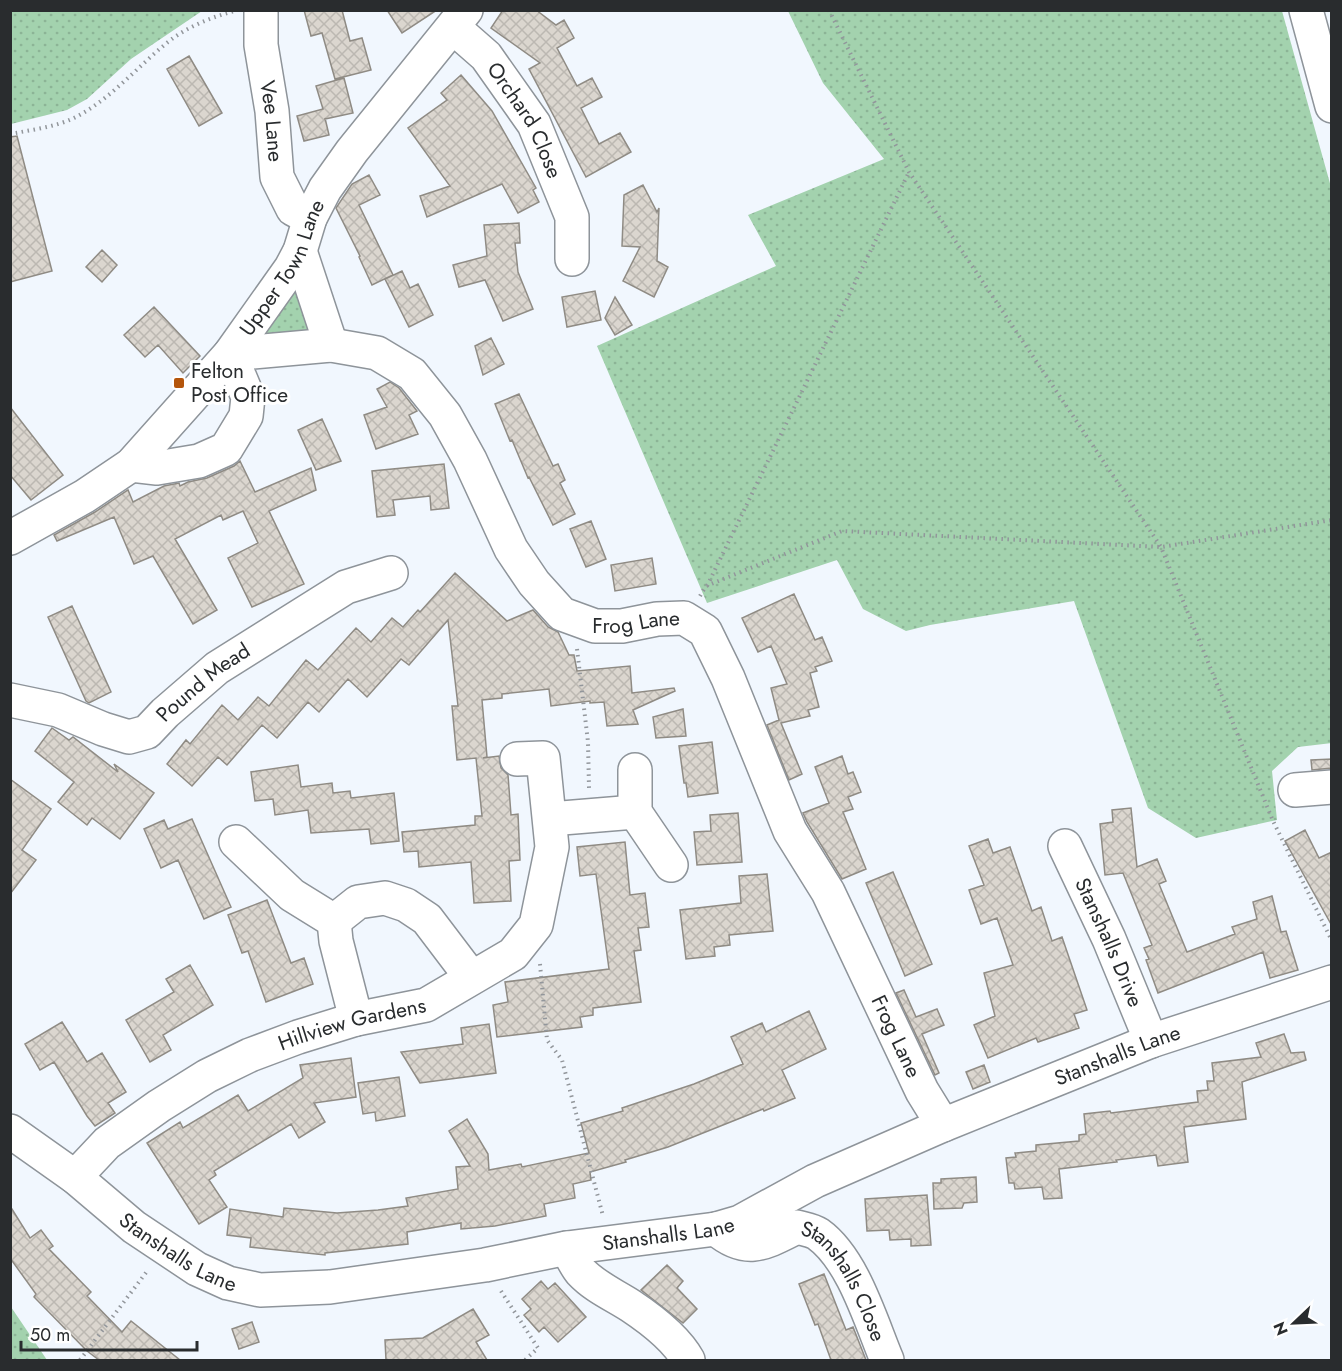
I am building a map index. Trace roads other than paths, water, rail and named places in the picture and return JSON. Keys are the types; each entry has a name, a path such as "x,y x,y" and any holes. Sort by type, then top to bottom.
{"street":[{"name":"Vee Lane","path":"261,10 261,45 272,111 277,177 293,208 310,218"},
{"path":"1306,10 1332,106"},
{"name":"Upper Town Lane","path":"10,538 85,496 131,465 230,354 291,268 300,251 310,218 325,189 352,151 460,19"},
{"name":"Orchard Close","path":"460,19 534,124 582,240"},
{"path":"300,251 332,345"},
{"name":"Frog Lane","path":"230,354 332,345 377,353 412,374 445,416 470,460 511,549 534,584 562,614 595,626 622,626 657,619 684,618 705,631 728,678 790,831 828,892 922,1091 943,1125"},
{"path":"131,465 157,468 200,461 226,449 246,416 248,396 230,354"},
{"name":"Pound Mead","path":"10,700 58,710 129,737 147,732 165,713 217,668 346,587 391,573"},
{"name":"Hillview Gardens","path":"75,1177 107,1143 207,1076 250,1055 356,1019 426,1005 513,954 536,925 552,847 549,819 531,766"},
{"path":"635,770 635,812 671,865"},
{"path":"1295,790 1332,787"},
{"path":"549,819 635,812"},
{"path":"236,842 292,895 334,921"},
{"name":"Stanshalls Drive","path":"1065,846 1109,939 1151,1041"},
{"path":"334,921 358,902 385,898 406,905 427,919 471,977"},
{"path":"334,921 336,941 356,1019"},
{"name":"Stanshalls Lane","path":"10,1131 75,1177 134,1227 197,1269 228,1283 260,1290 330,1287 485,1265 567,1248 716,1229 740,1222 816,1181 943,1125 1151,1041 1332,982"},
{"name":"Stanshalls Close","path":"716,1229 729,1240 756,1245 796,1227 816,1233 831,1245 848,1272 887,1360"},
{"path":"567,1248 580,1270 599,1287 659,1327 684,1352 688,1360"}],"place":[{"name":"Felton Post Office","path":"179,383"}]}
